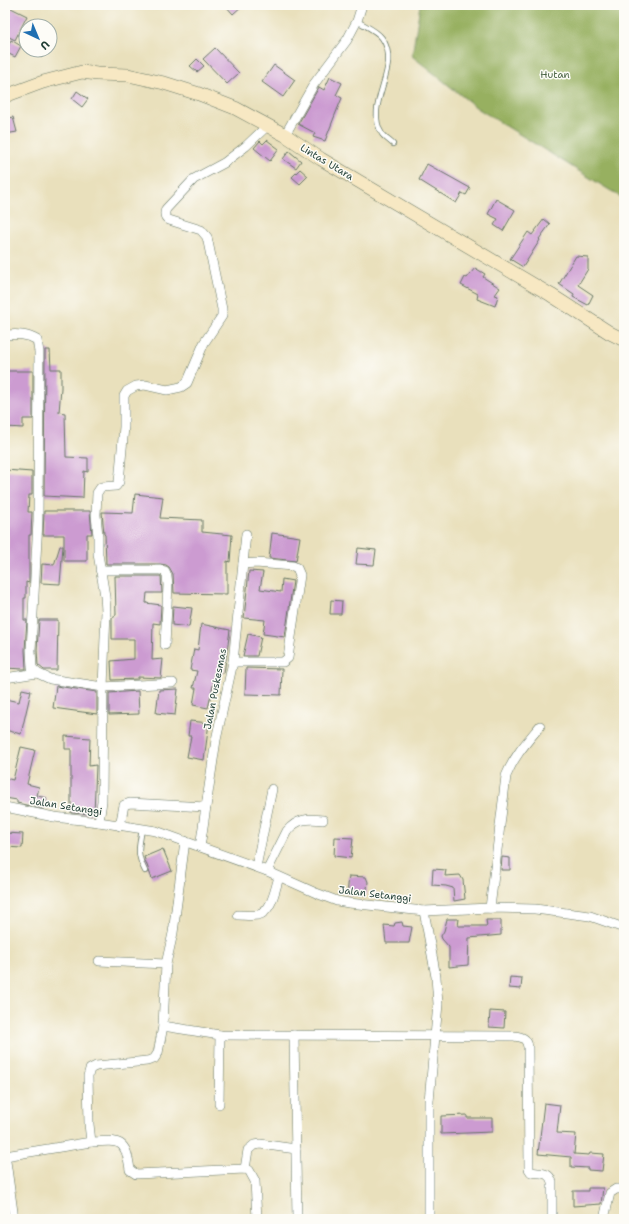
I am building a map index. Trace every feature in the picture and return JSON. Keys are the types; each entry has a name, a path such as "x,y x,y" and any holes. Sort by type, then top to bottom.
{"street":[{"path":"285,135 314,84 347,40 357,21 362,5"},
{"name":"Lintas Utara","path":"5,96 42,82 82,72 128,75 164,83 199,94 235,108 285,135 321,159 624,340"},
{"path":"100,822 102,801 103,687 106,611 98,554 96,515 97,493 101,487 116,486 119,482 124,427 124,396 126,391 136,386 145,385 167,390 181,387 187,382 204,343 222,316 222,309 207,237 201,230 165,218 164,213 166,208 194,179 224,163 246,146 267,126"},
{"path":"5,335 20,334 30,336 38,340 39,352 38,521 31,650 32,668 37,673 50,679 103,687 173,683"},
{"name":"Jalan Puskesmas","path":"200,847 216,740 233,662 246,534"},
{"path":"233,662 280,663 286,661 289,655 300,574 297,568 293,566 256,563 243,564"},
{"path":"100,570 165,571 168,585 165,644"},
{"path":"5,678 37,673"},
{"path":"490,908 506,776 518,753 540,726"},
{"path":"256,867 272,789"},
{"path":"120,826 124,805 130,803 206,808"},
{"name":"Jalan Setanggi","path":"5,807 54,817 100,822 156,831 267,871 336,901 424,911 436,977 438,1004 429,1101 429,1219"},
{"path":"267,871 291,826 301,820 310,818 322,820"},
{"path":"91,1142 89,1124 88,1072 92,1067 96,1066 147,1061 154,1059 158,1053 163,1026 166,964 185,841"},
{"path":"238,915 259,915 266,910 270,904 279,877"},
{"path":"424,911 490,908 535,909 590,916 624,928"},
{"path":"99,961 166,964"},
{"path":"163,1026 220,1034 514,1036 523,1038 527,1042 528,1164 531,1172 545,1173 551,1178 552,1219"},
{"path":"219,1104 220,1034"},
{"path":"294,1035 297,1219"},
{"path":"14,1219 6,1172 5,1155 91,1142 114,1141 120,1143 124,1147 128,1155 130,1170 136,1174 248,1170 254,1181 257,1219"},
{"path":"245,1169 248,1150 254,1144 296,1149"},
{"path":"604,1219 610,1193 616,1189 624,1189"}],"lane":[{"path":"357,21 375,31 382,39 388,52 388,63 377,116 382,133 393,144"},
{"path":"142,829 139,860 145,871"}],"green space":[{"name":"Hutan","path":"420,5 624,5 624,199 477,108 412,56"}],"building":[{"path":"5,5 27,16 26,18 18,18 18,34 15,40 5,35"},
{"path":"225,5 243,5 233,14"},
{"path":"11,40 18,44 18,52 15,57 5,52"},
{"path":"215,48 239,73 227,84 203,59"},
{"path":"197,59 204,66 197,72 190,66"},
{"path":"274,65 295,80 283,97 262,82"},
{"path":"330,77 342,83 336,95 342,98 325,141 313,137 315,133 298,124 319,87 324,90"},
{"path":"77,91 88,99 82,107 72,99"},
{"path":"13,117 17,132 5,134 5,119"},
{"path":"267,140 279,149 270,161 254,148 260,141 263,144"},
{"path":"289,151 301,161 296,168 283,159"},
{"path":"427,164 470,188 466,195 462,193 456,203 419,180"},
{"path":"300,169 308,176 300,184 292,177"},
{"path":"496,199 515,210 503,231 494,225 498,219 488,214"},
{"path":"544,219 550,224 539,239 540,240 523,267 510,259 528,232 532,235"},
{"path":"576,256 588,257 588,269 578,285 593,295 588,305 573,297 574,294 559,284"},
{"path":"475,268 485,274 483,277 500,288 495,295 498,296 495,306 477,299 478,294 461,285 465,277 467,278"},
{"path":"45,350 50,350 51,369 61,369 59,412 65,413 66,457 88,458 88,472 84,471 83,498 44,496"},
{"path":"5,371 33,371 33,419 23,419 23,428 6,427"},
{"path":"5,470 32,472 32,495 29,495 28,512 32,512 31,535 29,535 29,583 26,582 26,598 24,598 24,620 27,620 25,650 26,669 5,668 5,596 8,536 6,536"},
{"path":"135,494 163,497 160,518 202,520 202,532 232,535 230,562 227,561 227,594 174,593 173,574 166,565 106,564 105,535 102,512 133,513"},
{"path":"44,511 90,511 92,534 87,534 87,561 64,561 64,535 43,535"},
{"path":"272,533 300,537 296,561 269,558"},
{"path":"60,546 63,546 60,584 41,583 42,564 54,565"},
{"path":"358,548 376,550 374,565 356,564"},
{"path":"249,571 263,572 260,589 281,592 282,579 293,581 285,637 263,634 265,620 244,618"},
{"path":"115,576 161,576 162,593 147,593 146,603 161,605 160,624 153,623 152,660 163,659 161,678 138,677 138,679 112,680 111,661 134,659 134,639 112,639 112,617 116,615"},
{"path":"331,600 342,601 341,614 330,614"},
{"path":"173,606 192,608 189,627 172,625"},
{"path":"39,620 58,620 57,670 44,670 38,665 37,650"},
{"path":"201,624 230,630 224,673 216,672 208,708 193,705 196,688 193,688 197,671 190,670 194,649 198,650"},
{"path":"248,634 261,637 257,656 243,656"},
{"path":"246,668 282,669 281,695 245,694"},
{"path":"56,686 97,692 97,714 53,708"},
{"path":"22,689 31,691 21,734 5,730 5,699 19,702"},
{"path":"178,689 175,715 156,713 159,690"},
{"path":"138,691 139,714 109,715 109,693"},
{"path":"190,721 209,723 204,760 187,757 191,736 188,736"},
{"path":"65,736 90,738 89,766 96,765 94,814 71,813 71,749 65,749"},
{"path":"21,747 35,750 27,784 39,787 37,796 47,798 44,809 17,803 17,800 5,798 5,778 13,780"},
{"path":"5,833 23,834 22,848 5,847"},
{"path":"335,837 353,838 351,858 334,856"},
{"path":"163,849 172,871 152,879 144,857"},
{"path":"502,857 510,858 510,870 501,870"},
{"path":"433,869 446,870 445,876 460,875 463,880 465,899 454,901 453,888 432,885"},
{"path":"349,876 366,877 368,882 366,895 347,895"},
{"path":"447,919 459,919 458,926 487,926 486,920 501,920 501,935 469,938 468,965 449,967 449,947 441,936"},
{"path":"402,922 403,926 412,927 409,943 386,943 384,925 394,926 395,923"},
{"path":"510,977 522,978 521,989 509,988"},
{"path":"490,1011 505,1012 504,1028 489,1027"},
{"path":"544,1103 560,1105 557,1133 576,1134 574,1154 604,1154 602,1171 571,1167 571,1157 538,1154"},
{"path":"467,1115 467,1118 492,1118 492,1132 441,1134 441,1116"},
{"path":"588,1188 603,1188 601,1204 573,1206 573,1191 588,1191"}]}
